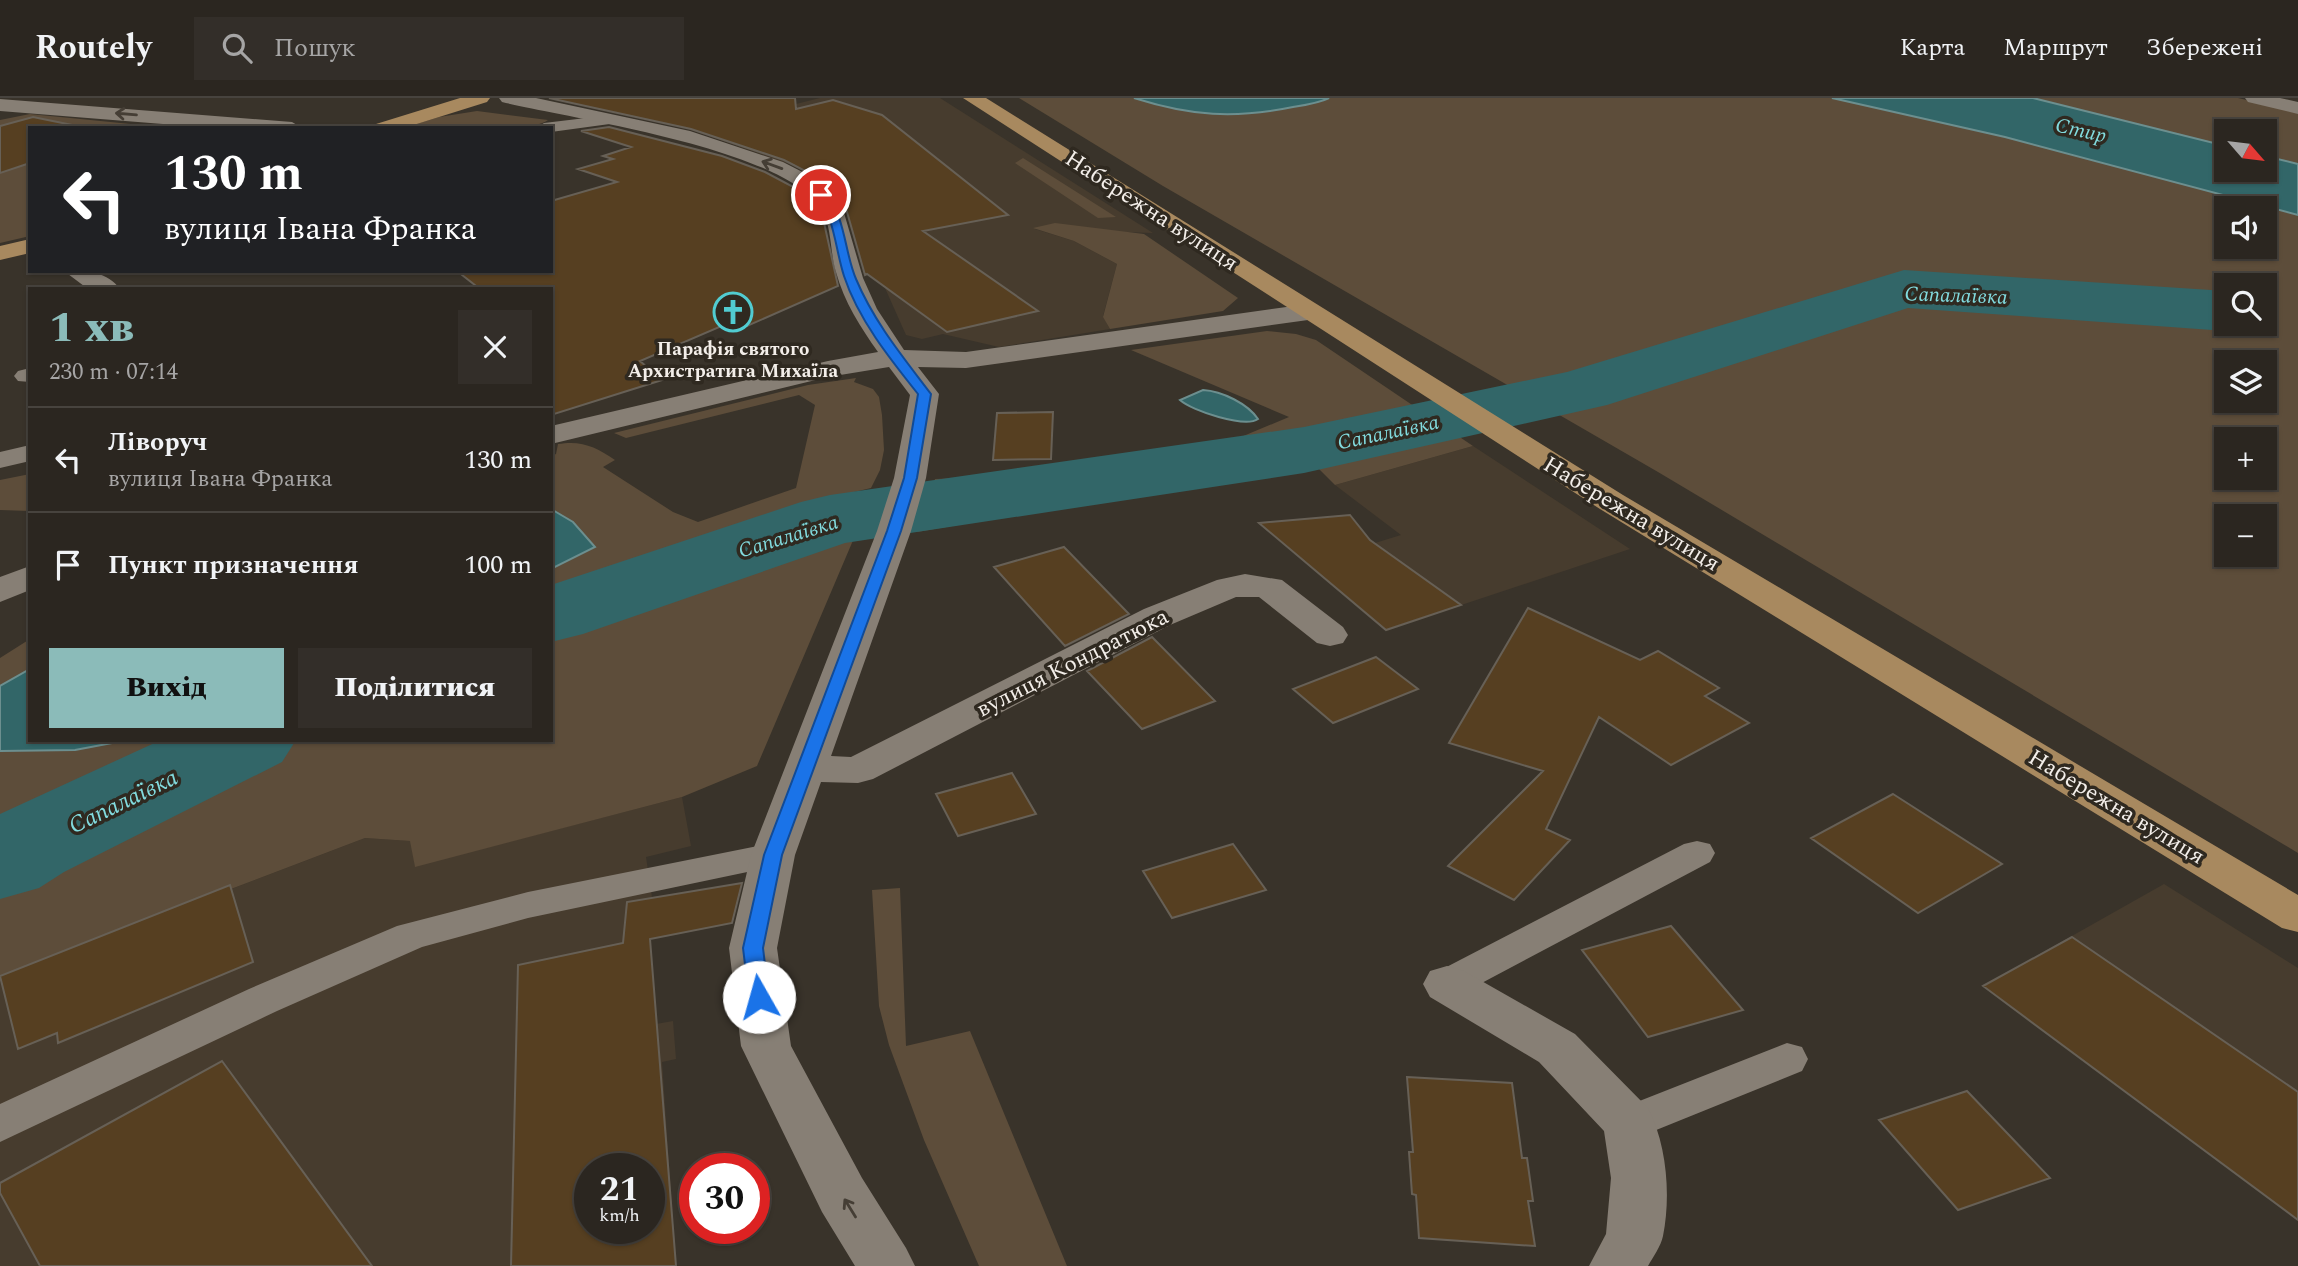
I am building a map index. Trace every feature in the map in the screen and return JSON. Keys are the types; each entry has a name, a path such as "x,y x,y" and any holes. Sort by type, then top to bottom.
{"main road":[{"path":"389,126 480,98"},
{"name":"Набережна вулиця","path":"973,98 1195,235 1308,312 1498,432 2298,916"},
{"path":"0,253 28,246"}],"street":[{"path":"509,98 679,134 779,168 811,184 831,207 850,278 895,358 925,394 910,478 894,531 773,855 753,948 766,1046 842,1195 886,1266"},
{"path":"2255,98 2298,108"},
{"path":"0,105 267,126"},
{"path":"79,273 104,287"},
{"path":"553,435 828,369 895,358 966,360 1308,312"},
{"path":"0,591 28,577"},
{"name":"вулиця Кондратюка","path":"806,768 858,770 1157,617 1228,587 1245,585 1269,588 1330,635"},
{"path":"1447,984 1557,1048 1629,1123 1639,1178 1634,1238 1618,1266"}],"lane":[{"path":"553,127 611,120"},
{"path":"0,460 28,453"},
{"path":"1447,984 1697,853"},
{"path":"0,1124 263,1000 411,936 528,905 773,855"},
{"path":"1629,1123 1787,1059"}],"shaded area":[{"path":"820,98 940,98 1153,233 1035,229 1074,241 1117,264 1103,316 1110,329 999,347 943,334 922,339 906,335 848,205 823,181 789,164 691,130"},
{"path":"1019,98 1832,98 2005,137 2227,196 2214,196 2214,259 2277,259 2277,209 2298,215 2298,853 1658,472 1163,186"},
{"path":"2034,98 2238,98 2298,112 2298,164 2277,159 2277,119 2214,119 2214,143"},
{"path":"477,111 548,120 527,126 410,126 439,117"},
{"path":"30,114 151,126 28,126 28,236 0,243 0,120"},
{"path":"1023,158 1116,217 1098,218 1015,163"},
{"path":"1055,223 1144,234 1238,298 1223,311 1110,329 1103,317 1117,264 1074,241 1033,228"},
{"path":"1267,331 1296,334 1316,340 1473,446 1335,485 1314,464 917,532 935,479 1098,473 1217,447 1289,417 1131,350"},
{"path":"856,378 854,382 873,389 879,397 884,450 880,470 871,488 776,516 684,552 712,578 816,540 857,531 757,766 682,797 415,867 410,841 365,838 231,889 221,889 0,976 0,751 75,750 117,742 553,742 553,568 595,547 573,522 553,510 553,455 556,454 558,444 582,444 601,451 615,460 603,467 673,512 698,522 796,488 815,405 799,395 626,438 614,433 808,385"},
{"path":"1473,446 1630,549 1386,630 1307,564 1401,535 1335,485"},
{"path":"28,474 28,511 0,510 0,480"},
{"path":"28,640 28,670 0,686 0,658"},
{"path":"682,797 691,846 646,857 652,897 672,895 650,939 656,1024 673,1021 676,1059 662,1062 676,1266 0,1266 0,976 221,889 231,889 365,838 411,841 415,866"},
{"path":"2164,884 2298,968 2298,1220 1983,986"},
{"path":"900,888 906,1046 970,1031 1067,1266 979,1266 924,1140 889,1045 879,1006 872,890"}],"water":[{"path":"1134,98 1329,98 1272,111 1213,114 1175,109"},
{"name":"Стир","path":"1832,98 2033,98 2214,143 2214,182 2277,182 2277,159 2298,164 2298,215 2277,209 2277,196 2227,196 2005,137"},
{"path":"1203,390 1234,399 1258,419 1231,420 1195,409 1180,400"},
{"path":"553,510 573,522 595,547 553,568"},
{"path":"28,670 28,742 117,742 75,750 0,751 0,686"}],"building":[{"path":"549,98 795,98 796,109 833,100 882,115 1008,215 923,231 1038,311 947,332 865,275 845,205 819,178 784,160 691,129"},
{"path":"33,117 77,126 28,126 28,164 0,173 0,126"},
{"path":"609,127 722,156 765,172 799,190 823,218 838,286 747,326 733,321 640,361 662,380 553,414 553,287 477,287 460,273 553,273 553,200 617,182 578,169 613,159 603,156 631,147 581,131"},
{"path":"1053,412 1051,459 993,460 997,413"},
{"path":"1350,515 1370,540 1461,605 1386,630 1259,523"},
{"path":"1064,547 1129,614 1065,646 994,567"},
{"path":"1528,608 1640,660 1658,651 1719,688 1705,696 1749,723 1671,765 1599,717 1546,829 1570,840 1514,900 1448,866 1543,771 1449,743"},
{"path":"1152,637 1215,701 1142,729 1087,671"},
{"path":"1376,657 1418,689 1333,723 1293,689"},
{"path":"1012,773 1036,814 958,836 936,794"},
{"path":"1893,794 2002,864 1918,913 1811,838"},
{"path":"1233,844 1266,890 1172,918 1143,871"},
{"path":"742,883 732,923 650,939 676,1266 511,1266 518,965 623,943 627,902"},
{"path":"230,885 253,962 58,1043 57,1033 18,1049 0,976"},
{"path":"1671,926 1743,1010 1648,1037 1582,950"},
{"path":"2072,937 2298,1092 2298,1220 1983,986"},
{"path":"222,1061 372,1266 40,1266 0,1193 0,1183"},
{"path":"1407,1077 1512,1083 1522,1158 1527,1158 1533,1201 1528,1201 1535,1246 1419,1238 1416,1195 1412,1194 1409,1152 1413,1152"},
{"path":"1967,1091 2050,1178 1958,1210 1879,1120"}],"waterway":[{"name":"Сапалаївка","path":"553,614 830,520 1304,450 1582,390 1904,289 2214,310"},
{"name":"Сапалаївка","path":"0,861 25,846 242,742"}],"place":[{"name":"Парафія святого Архистратига Михаїла","path":"733,312"}],"route":[{"path":"759,997 753,948 773,855 894,531 910,478 925,394 895,358 863,304 850,278 831,207 821,195"}]}
